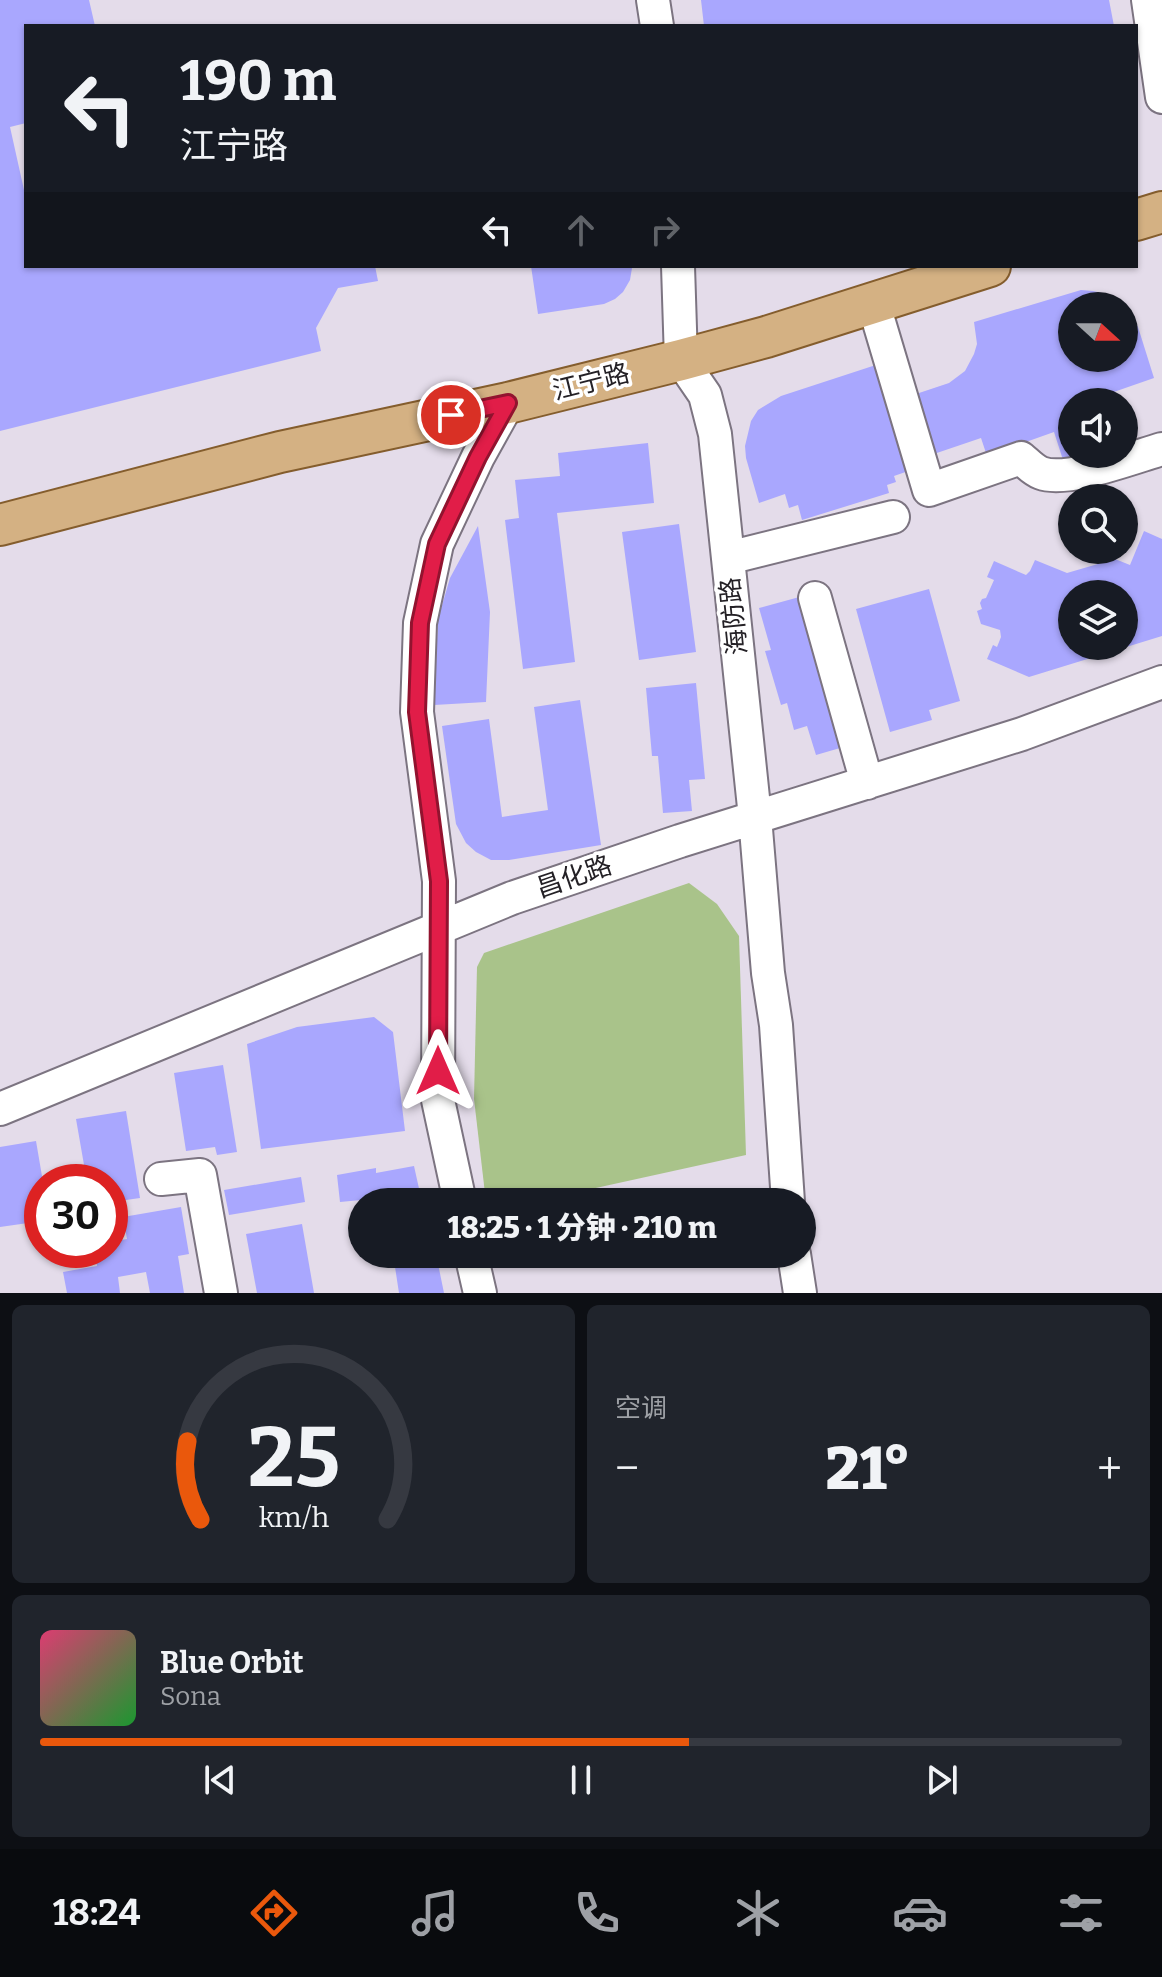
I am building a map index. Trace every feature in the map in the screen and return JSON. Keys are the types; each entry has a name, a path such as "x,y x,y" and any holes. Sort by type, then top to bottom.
{"main road":[{"path":"1138,219 1162,212"},
{"name":"江宁路","path":"0,525 280,452 508,403 681,360 766,337 984,268"}],"street":[{"path":"653,0 657,24"},
{"path":"1148,0 1162,97"},
{"path":"678,268 681,360"},
{"path":"873,302 929,490 1021,458 1042,473 1072,474 1162,449"},
{"name":"海防路","path":"681,360 705,395 715,434 768,973 776,1025 787,1188"},
{"path":"457,1188 438,1100 439,881 417,712 420,623 437,544 478,457 508,403"},
{"path":"728,558 893,517"},
{"path":"815,598 867,783"},
{"name":"昌化路","path":"0,1109 512,898 755,817 1022,734 1162,682"},
{"name":"海防路","path":"768,973 763,1035 771,1188"},
{"path":"161,1179 200,1175 221,1293"},
{"path":"474,1268 480,1293"},
{"path":"780,1268 784,1293"},
{"path":"796,1268 800,1293"}],"green space":[{"path":"689,883 717,904 739,936 746,1155 596,1188 484,1188 474,1099 477,967 484,953"}],"building":[{"path":"0,0 89,0 95,24 24,24 24,124 10,127 24,190 24,268 375,268 378,281 338,288 316,328 321,351 0,431"},
{"path":"701,0 1109,0 1114,24 704,24"},
{"path":"531,268 632,268 630,280 615,299 604,304 538,314"},
{"path":"1058,297 1058,372 1138,372 1138,327 1154,378 1125,388 1058,388 1058,444 1054,432 987,456 981,438 925,457 907,397 949,383 965,371 977,344 974,322"},
{"path":"885,362 917,468 894,476 896,482 887,485 889,493 802,520 798,505 789,508 785,494 759,503 745,446 751,421 758,410 781,396"},
{"path":"648,443 654,503 557,513 575,662 523,669 505,520 519,518 515,480 560,476 558,453"},
{"path":"679,524 696,652 639,660 622,532"},
{"path":"478,526 490,612 486,702 434,705 438,619 450,578"},
{"path":"1144,531 1162,539 1162,636 1138,643 1138,580 1058,580 1058,660 1084,660 1029,677 987,659 993,645 997,647 1000,630 981,624 977,611 982,609 980,603 986,598 994,580 987,577 994,561 1026,575 1035,560 1067,573 1098,564 1138,564 1138,546"},
{"path":"929,589 960,701 929,710 932,720 890,732 856,609"},
{"path":"803,596 847,746 816,755 807,726 794,730 787,703 781,705 765,651 771,650 759,608"},
{"path":"696,683 705,779 689,780 692,811 663,813 658,756 652,756 646,688"},
{"path":"580,700 601,845 509,860 491,860 476,852 466,843 456,824 442,726 489,719 502,817 548,810 534,707"},
{"path":"374,1017 393,1032 405,1131 261,1149 247,1044 297,1027"},
{"path":"223,1065 237,1152 217,1155 215,1147 186,1151 174,1073"},
{"path":"126,1111 140,1198 128,1200 128,1164 84,1164 76,1119"},
{"path":"36,1141 40,1164 24,1164 24,1224 0,1227 0,1147"},
{"path":"414,1166 419,1188 348,1188 348,1201 340,1202 337,1175 376,1168 376,1173"},
{"path":"301,1177 305,1202 229,1215 224,1190"},
{"path":"181,1207 189,1254 178,1256 184,1293 150,1293 146,1272 118,1277 120,1293 67,1293 63,1272 86,1268 128,1268 128,1216"},
{"path":"302,1224 314,1293 257,1293 246,1234"},
{"path":"395,1268 439,1268 444,1293 399,1293"}],"route":[{"path":"438,1071 439,881 417,712 420,623 437,544 478,457 508,403 451,415"}]}
